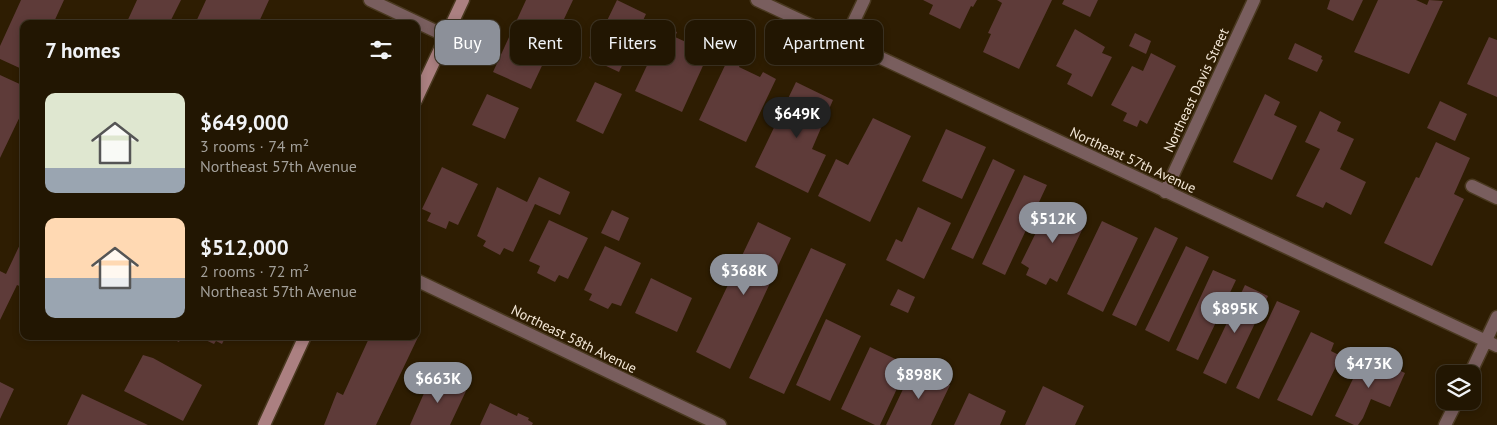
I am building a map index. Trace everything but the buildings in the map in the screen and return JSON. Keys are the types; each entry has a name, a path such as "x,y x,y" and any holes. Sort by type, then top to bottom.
{"main road":[{"path":"454,20 463,0"},
{"path":"420,91 435,59"},
{"path":"264,425 303,340"}],"street":[{"path":"370,0 412,20"},
{"name":"Northeast 57th Avenue","path":"756,0 798,20"},
{"path":"854,20 864,0"},
{"name":"Northeast Davis Street","path":"1165,192 1254,0"},
{"path":"420,24 435,31"},
{"name":"Northeast 57th Avenue","path":"883,60 1492,343"},
{"path":"1472,186 1497,198"},
{"name":"Northeast 58th Avenue","path":"420,282 720,425"},
{"path":"1476,365 1492,343 1497,317"},
{"path":"1445,425 1452,410"}]}
